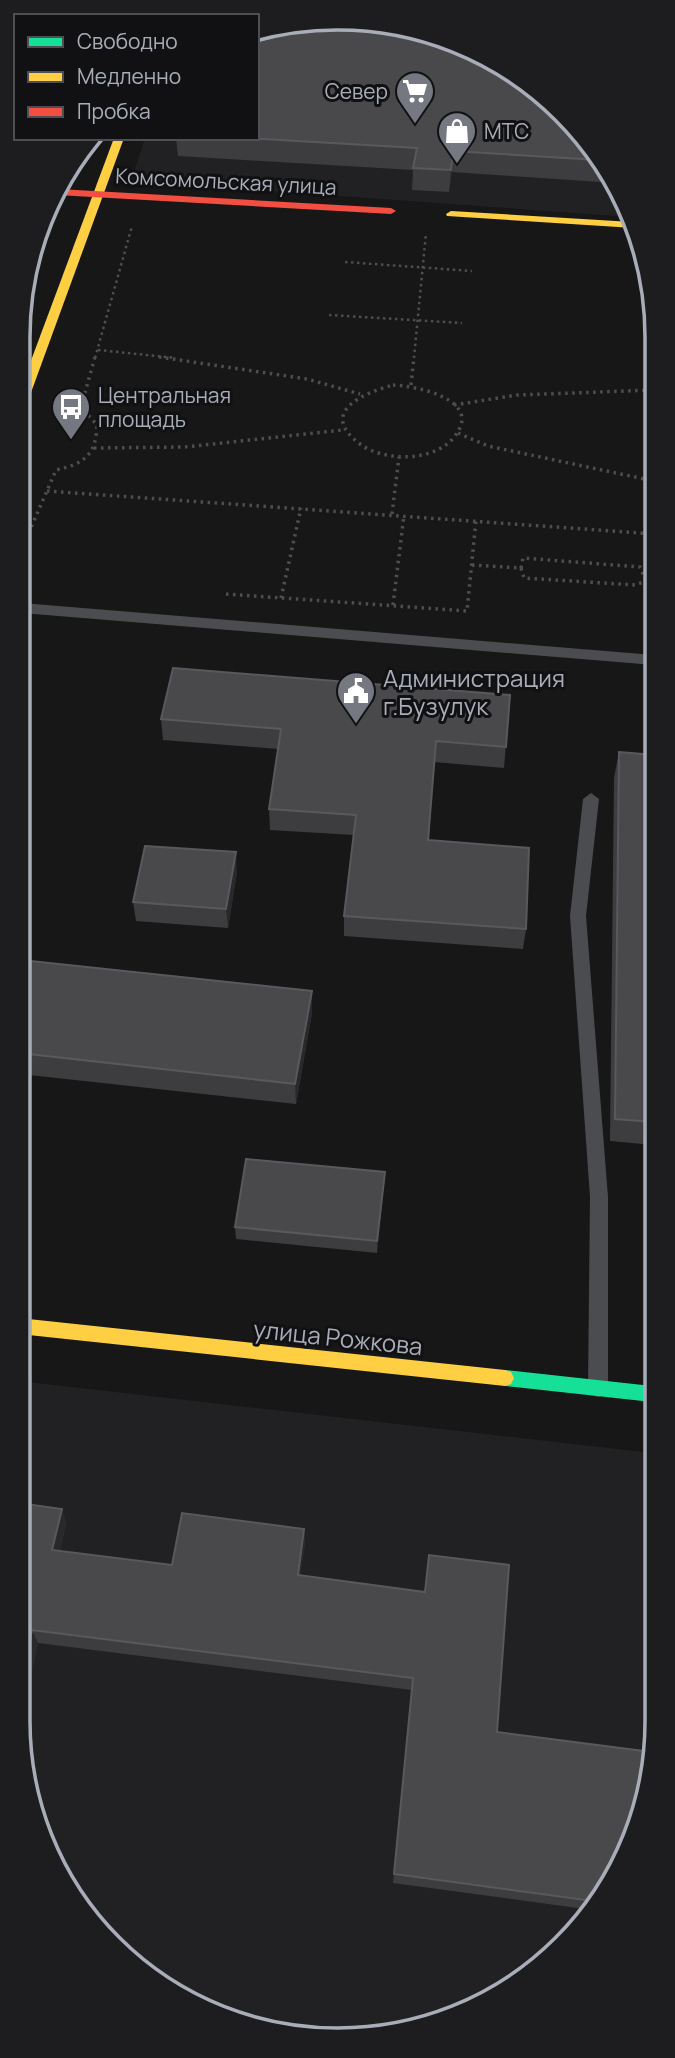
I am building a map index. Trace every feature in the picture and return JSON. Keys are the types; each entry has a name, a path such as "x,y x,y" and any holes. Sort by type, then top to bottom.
{"street":[{"path":"30,379 118,140"},
{"name":"Комсомольская улица","path":"66,193 391,211"},
{"path":"451,214 624,224"},
{"name":"улица Рожкова","path":"30,1327 645,1393"}],"lane":[{"path":"30,609 645,659"},
{"path":"591,799 578,916 599,1197 598,1388"}],"path":[{"path":"30,530 56,470 83,463 89,459 94,448 97,425 81,407 135,218"},
{"path":"411,386 427,226"},
{"path":"345,262 472,271"},
{"path":"329,315 462,323"},
{"path":"97,350 183,358 295,377 360,394"},
{"path":"384,386 411,386 436,392 454,405 461,422 458,433 449,443 435,451 399,457 364,449 344,430 342,419 346,408 360,394 384,386"},
{"path":"454,405 517,395 645,390"},
{"path":"94,448 184,447 344,430"},
{"path":"458,433 488,446 645,479"},
{"path":"392,514 399,457"},
{"path":"47,491 645,533"},
{"path":"281,597 302,508"},
{"path":"393,605 404,515"},
{"path":"213,593 467,611 476,520"},
{"path":"645,578 640,567 523,558 521,568 524,578 635,585 645,580"},
{"path":"472,565 521,568"}],"shaded area":[{"name":"Север","path":"317,30 358,30 417,40 452,52 525,93 555,120 582,150 620,216 131,181 144,140 259,140 273,37"},
{"path":"30,1382 645,1452 645,1741 639,1781 629,1819 614,1857 582,1908 540,1952 525,1965 474,1997 436,2012 378,2026 317,2028 258,2018 201,1997 150,1965 106,1923 93,1908 61,1857 40,1800 32,1761"}],"building":[{"name":"Север","path":"317,30 358,30 398,36 436,46 474,61 525,93 555,120 588,159 453,151 451,170 413,168 417,148 259,139 259,40"},
{"path":"173,668 510,695 506,747 436,741 428,840 529,848 526,929 344,916 356,815 269,809 281,729 161,719"},
{"path":"619,752 645,754 645,1121 615,1119"},
{"path":"145,846 236,852 226,909 133,902"},
{"path":"30,961 312,991 295,1084 30,1054"},
{"path":"246,1159 385,1172 377,1241 235,1227"},
{"path":"30,1505 62,1509 52,1550 172,1565 182,1513 304,1529 298,1575 425,1592 429,1555 509,1565 497,1732 644,1751 635,1800 614,1857 587,1900 394,1874 413,1678 32,1630 30,1640"}],"traffic: fast":[{"path":"505,1378 645,1393"}],"traffic: slow":[{"path":"30,379 118,140"},
{"path":"451,214 624,224"},
{"path":"30,1327 505,1378"}],"traffic: jam":[{"path":"66,192 391,211"}],"place":[{"name":"Север","path":"415,125"},
{"name":"МТС","path":"457,165"},
{"name":"Центральная площадь","path":"71,441"},
{"name":"Администрация г.Бузулук","path":"356,725"}]}
